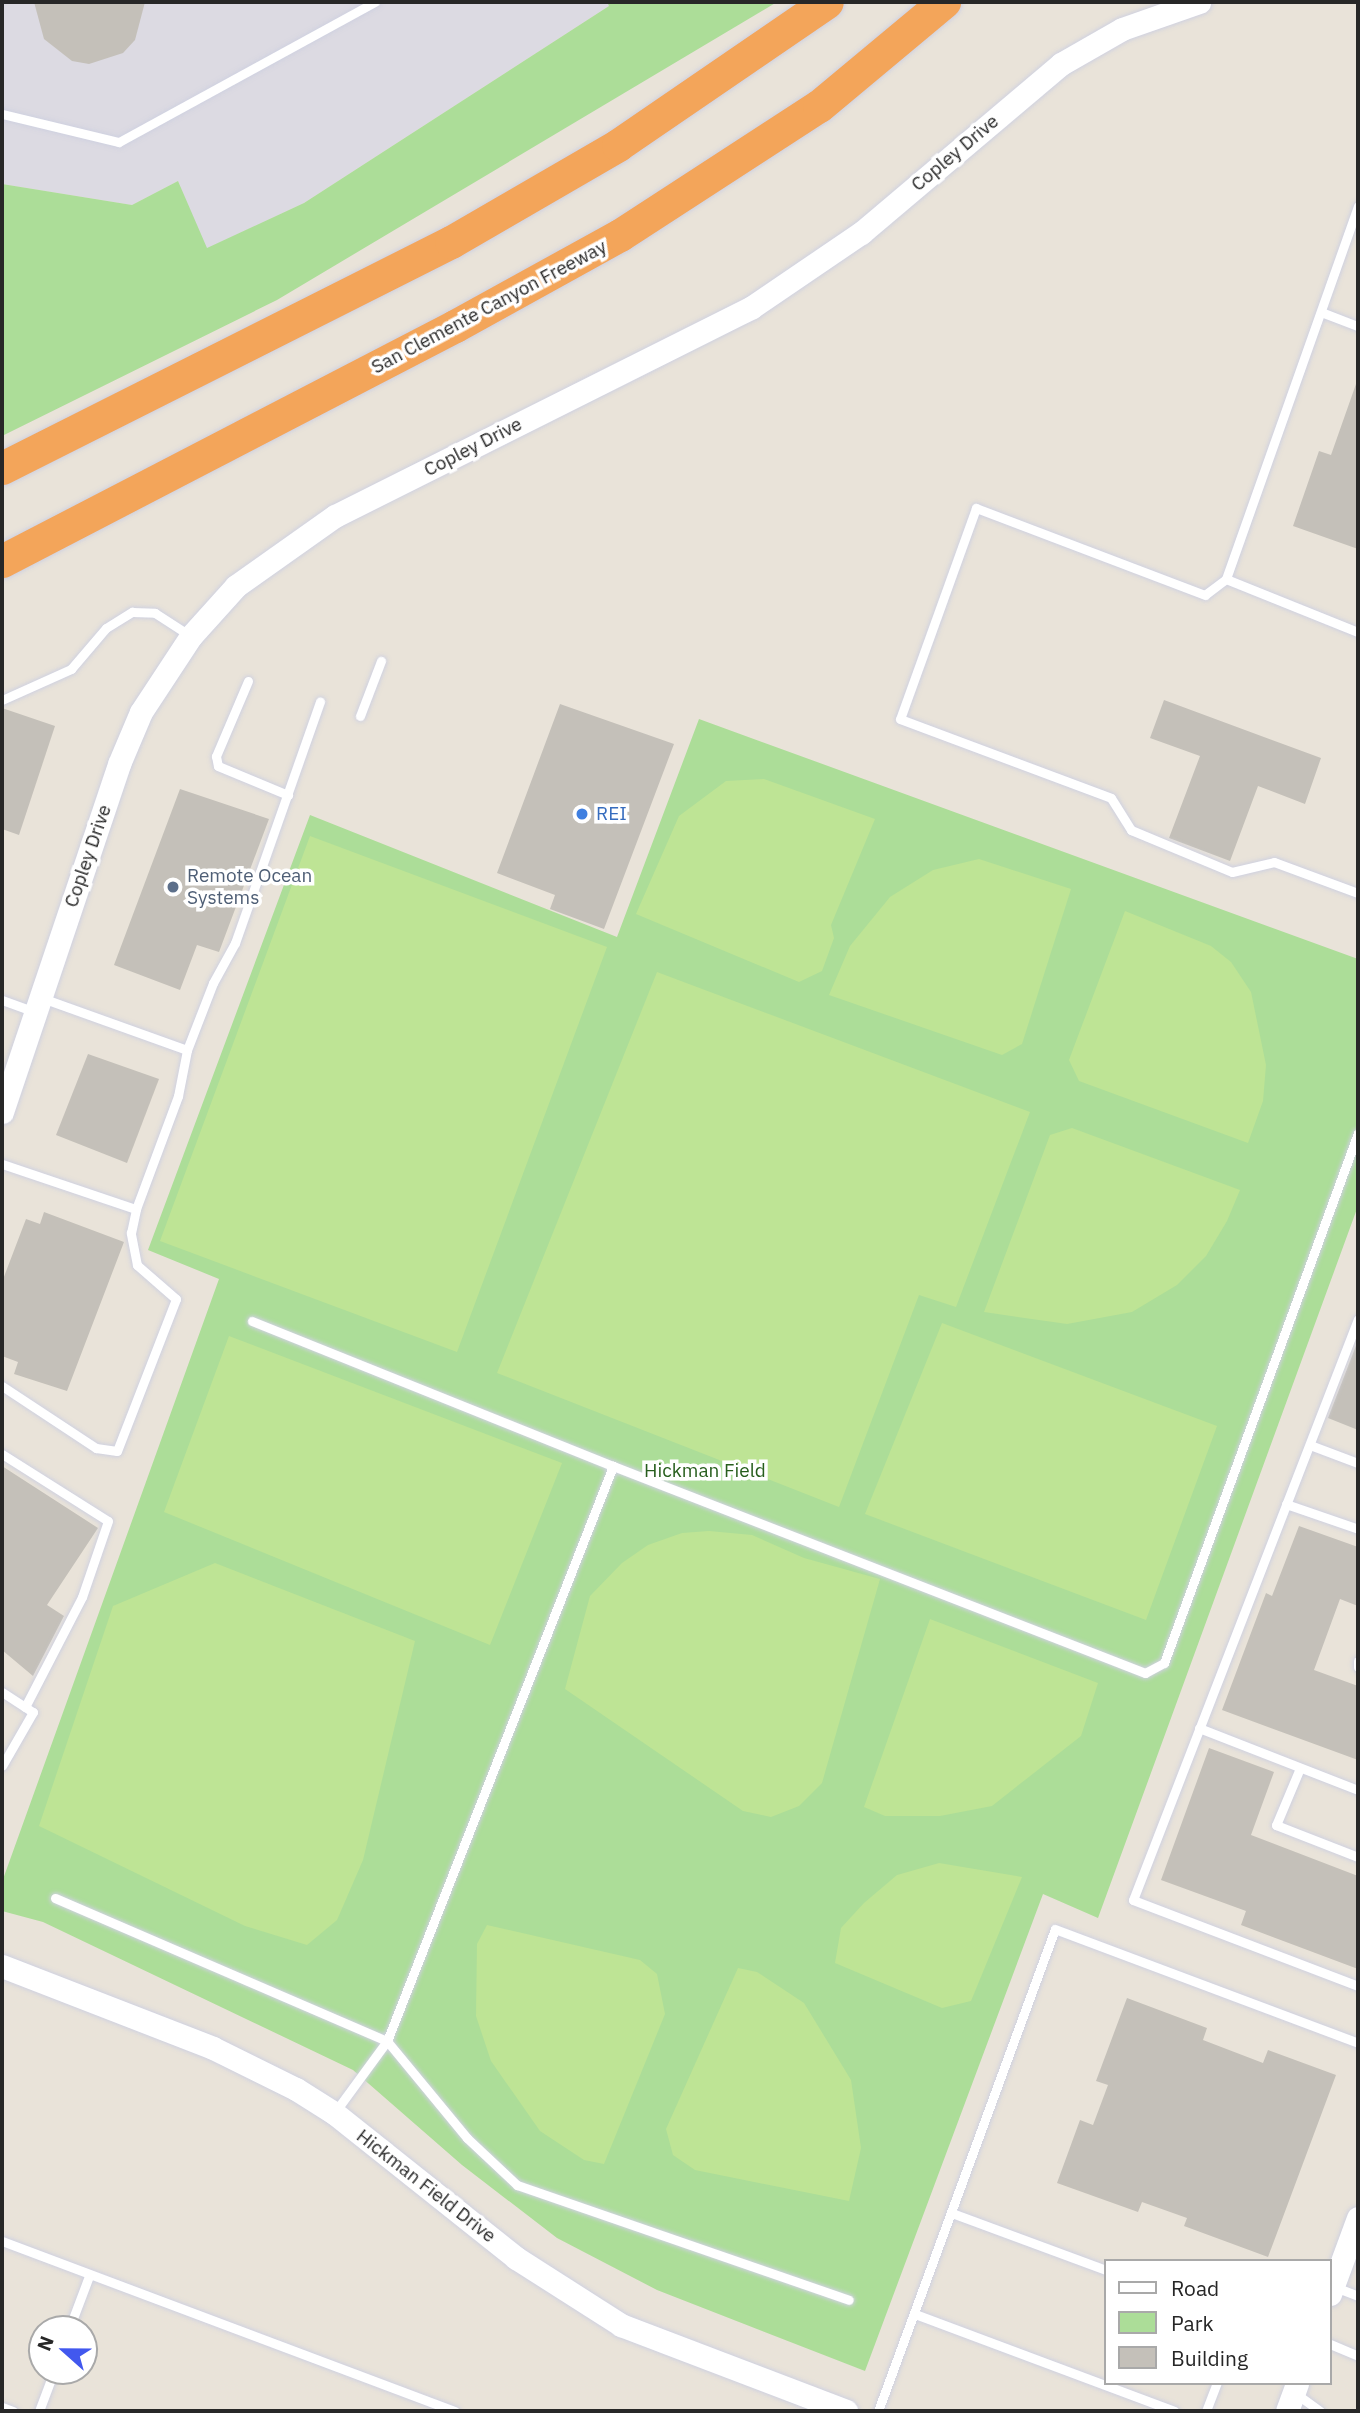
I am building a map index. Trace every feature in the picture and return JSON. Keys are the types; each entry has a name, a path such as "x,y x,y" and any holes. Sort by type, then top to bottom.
{"highway":[{"path":"2,468 451,242 618,145 827,2"},
{"name":"San Clemente Canyon Freeway","path":"2,561 443,333 620,235 819,106 944,2"}],"street":[{"name":"Copley Drive","path":"2,1112 119,764 141,712 191,636 236,586 325,522 752,307 861,233 1061,64 1122,29 1199,2"},
{"name":"Hickman Field Drive","path":"2,1966 213,2048 296,2089 334,2113 516,2258 621,2325 846,2411"},
{"path":"1332,2290 1358,2218"}],"lane":[{"path":"2,114 119,142 375,2"},
{"path":"1358,206 1226,579 1205,595 976,508 900,719 1111,798 1131,830 1232,872 1274,863 1358,893"},
{"path":"1321,312 1358,326"},
{"path":"1226,579 1358,632"},
{"path":"2,700 71,669 106,628 132,612 155,613 191,636"},
{"path":"360,716 381,661"},
{"path":"248,681 216,756 218,766 288,795"},
{"path":"2,1386 96,1448 117,1451 176,1299 137,1265 131,1233 136,1209 178,1096 187,1050 213,983 235,943 320,702"},
{"path":"2,1000 38,1005 187,1050"},
{"path":"252,1321 613,1466 1145,1673 1164,1662 1358,1133"},
{"path":"2,1164 136,1209"},
{"path":"1358,1319 1133,1900 1358,1986"},
{"path":"1310,1445 1358,1463"},
{"path":"2,1454 108,1521 82,1597 36,1691 25,1707"},
{"path":"334,2113 387,2041 613,1466"},
{"path":"1286,1504 1358,1529"},
{"path":"2,1692 33,1712 2,1766"},
{"path":"1199,1728 1358,1790"},
{"path":"1300,1768 1276,1825 1358,1857"},
{"path":"55,1898 387,2041 467,2138 517,2185 849,2300"},
{"path":"878,2411 1055,1929 1358,2043"},
{"path":"952,2213 1104,2269"},
{"path":"2,2241 89,2276 455,2411"},
{"path":"74,2315 89,2276"},
{"path":"1332,2290 1358,2296"},
{"path":"915,2314 1104,2385"},
{"path":"1332,2345 1358,2356"},
{"path":"39,2411 49,2385"},
{"path":"1105,2385 1174,2411"},
{"path":"1206,2411 1216,2385"},
{"path":"1293,2396 1320,2411"},
{"path":"2,2407 13,2411"}],"shaded area":[{"path":"2,2 607,2 609,6 304,203 206,249 178,181 132,205 2,184"}],"green space":[{"path":"607,2 777,2 277,300 2,436 2,184 132,205 178,181 207,248 304,203 609,6"},
{"name":"Hickman Field","path":"699,719 1358,959 1358,1206 1098,1918 1043,1894 865,2371 657,2290 557,2238 462,2165 353,2070 43,1922 2,1911 2,1882 219,1279 148,1250 310,815 617,937"},
{"path":"764,779 875,819 831,925 834,938 822,971 799,982 636,914 679,816 726,781"},
{"path":"310,836 607,947 457,1352 160,1241"},
{"path":"979,859 1071,889 1022,1044 1002,1055 829,995 850,946 890,897 933,870"},
{"path":"1125,911 1211,946 1231,962 1251,992 1266,1065 1263,1101 1248,1143 1079,1081 1069,1060"},
{"path":"657,972 1030,1112 956,1307 919,1295 839,1507 497,1373"},
{"path":"1072,1128 1240,1190 1227,1221 1206,1256 1177,1285 1132,1312 1067,1324 984,1312 1050,1135"},
{"path":"942,1323 1217,1426 1146,1620 865,1514"},
{"path":"229,1336 562,1463 490,1645 164,1512"},
{"path":"709,1531 752,1535 804,1558 880,1579 822,1783 799,1806 771,1817 743,1811 565,1689 590,1596 622,1563 648,1545 682,1533"},
{"path":"215,1563 415,1641 363,1860 337,1920 307,1945 245,1926 39,1826 113,1606"},
{"path":"930,1619 1098,1683 1081,1736 992,1806 940,1816 885,1816 864,1807"},
{"path":"939,1863 1022,1877 971,2001 942,2008 835,1963 841,1928 864,1903 897,1875"},
{"path":"487,1925 640,1960 657,1974 665,2014 604,2164 584,2160 540,2131 491,2061 476,2016 477,1944"},
{"path":"738,1968 757,1972 804,2003 851,2080 861,2148 849,2201 695,2170 673,2155 666,2129"}],"building":[{"path":"34,2 145,2 135,40 123,53 89,64 72,61 44,39"},
{"path":"1356,384 1358,549 1293,526 1319,451 1331,455"},
{"path":"1164,700 1321,758 1305,804 1258,786 1230,861 1169,838 1200,756 1150,738"},
{"path":"560,704 674,744 604,929 550,909 555,895 497,873"},
{"path":"2,708 55,726 19,835 2,829"},
{"path":"180,789 269,819 219,952 197,945 180,990 114,965"},
{"path":"88,1054 159,1079 127,1163 56,1135"},
{"path":"44,1212 124,1242 67,1391 14,1374 18,1362 2,1356 2,1282 26,1219 40,1224"},
{"path":"1358,1343 1358,1430 1328,1418"},
{"path":"2,1466 98,1528 47,1605 64,1616 33,1676 2,1650"},
{"path":"1299,1526 1358,1547 1358,1606 1340,1599 1314,1670 1358,1686 1358,1760 1222,1710 1266,1593 1272,1596"},
{"path":"1209,1748 1274,1772 1251,1835 1358,1876 1358,1969 1241,1925 1246,1911 1161,1880"},
{"path":"1127,1998 1207,2028 1203,2040 1263,2063 1268,2050 1336,2075 1268,2257 1184,2226 1187,2218 1142,2202 1138,2212 1057,2183 1080,2120 1093,2125 1108,2085 1096,2081"}],"place":[{"name":"REI","path":"582,814"},
{"name":"Remote Ocean Systems","path":"173,887"}]}
